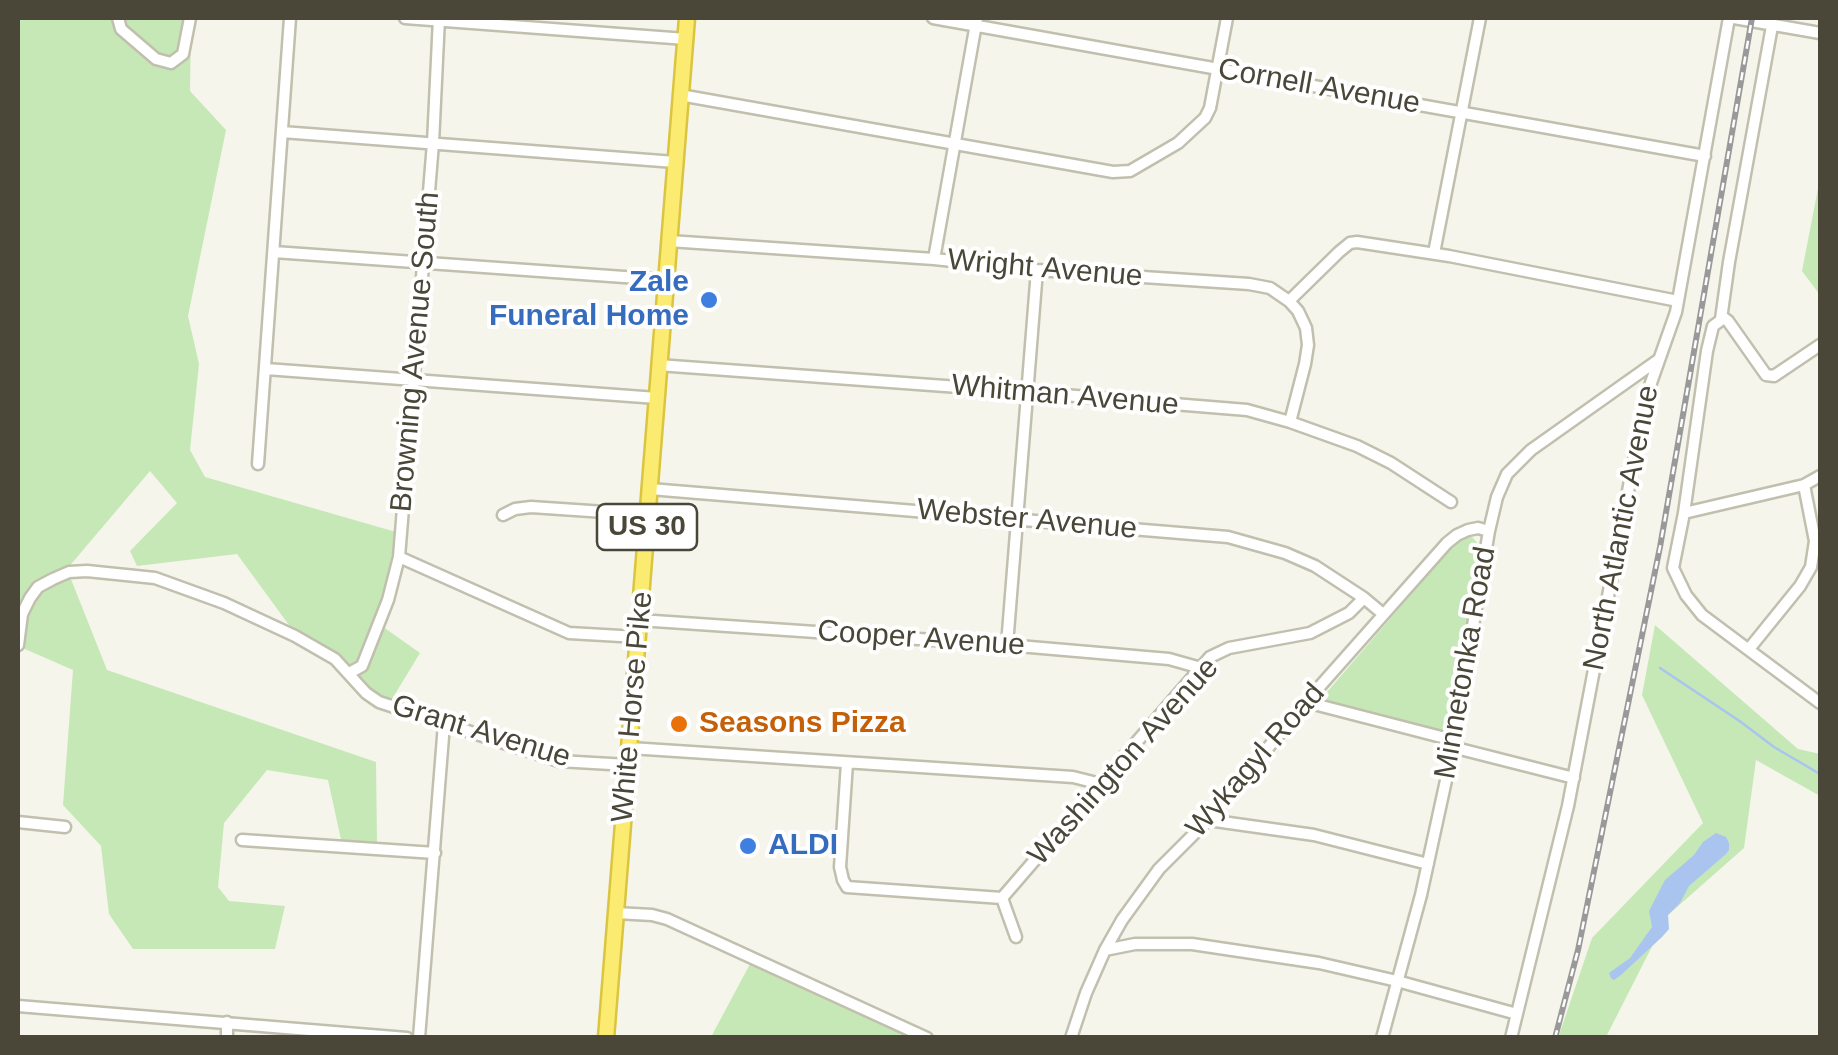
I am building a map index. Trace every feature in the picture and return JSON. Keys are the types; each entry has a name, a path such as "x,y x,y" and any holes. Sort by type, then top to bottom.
{"highway":[{"name":"White Horse Pike","path":"606,1038 687,18"}],"street":[{"path":"118,18 121,29 156,59 171,63 184,54 190,18"},
{"path":"258,464 290,18"},
{"path":"405,18 686,40"},
{"name":"Cornell Avenue","path":"933,18 976,21 1705,156"},
{"path":"680,94 1130,171 1178,143 1205,118 1227,18"},
{"path":"1434,253 1480,18"},
{"path":"1731,18 1772,26 1793,23 1820,33"},
{"name":"North Atlantic Avenue","path":"1510,1038 1574,778 1646,397 1678,301 1731,18"},
{"name":"Browning Avenue South","path":"350,673 362,666 388,600 398,558 433,143 439,19"},
{"path":"934,260 976,21"},
{"path":"1719,321 1772,26"},
{"path":"282,132 675,162"},
{"name":"Wright Avenue","path":"669,240 1250,284 1270,288 1290,301"},
{"path":"1290,422 1308,345 1306,328 1290,301 1350,242 1434,253 1678,301"},
{"path":"274,252 666,280"},
{"path":"1007,645 1036,270"},
{"path":"1820,344 1774,376 1766,375 1728,321 1724,318 1714,326 1706,351 1673,568 1686,595 1702,615 1820,703"},
{"name":"Minnetonka Road","path":"1382,1038 1428,864 1497,496 1516,463 1658,360"},
{"name":"Whitman Avenue","path":"658,365 1247,410 1356,446 1391,463 1451,502"},
{"path":"266,369 657,398"},
{"path":"1628,382 1640,388 1646,397"},
{"path":"1684,514 1804,485 1820,476"},
{"path":"1749,650 1811,567 1815,541 1804,485"},
{"name":"Webster Avenue","path":"650,488 1228,537 1266,546 1315,566 1383,614"},
{"path":"503,515 531,507 648,515"},
{"name":"Wykagyl Road","path":"1071,1038 1104,950 1160,869 1208,820 1424,566 1457,534 1478,528 1489,531"},
{"path":"398,558 569,633 638,637"},
{"name":"Grant Avenue","path":"18,645 22,614 30,598 38,588 69,572 156,578 295,636 335,659 379,702 559,761 628,765"},
{"name":"Washington Avenue","path":"1002,898 1210,657 1229,648 1320,628 1349,612 1364,598"},
{"name":"Cooper Avenue","path":"639,620 1007,645 1169,659 1201,668"},
{"path":"1306,702 1574,778"},
{"path":"419,1038 444,724"},
{"path":"630,748 1073,777 1101,784"},
{"path":"847,763 840,867 848,887 1002,898 1016,938"},
{"path":"1208,820 1314,835 1428,864"},
{"path":"18,822 65,827"},
{"path":"242,840 435,854"},
{"path":"616,912 667,920 927,1038"},
{"path":"1104,950 1136,944 1192,944 1319,963 1517,1014"},
{"path":"18,1006 407,1038"},
{"path":"227,1022 227,1038"}],"green space":[{"path":"18,18 191,18 190,91 226,130 188,316 199,364 190,450 205,477 396,532 379,624 420,653 386,709 297,636 237,554 137,566 130,551 177,503 150,471 67,569 107,670 376,762 377,842 342,844 328,780 267,770 224,823 218,887 229,901 285,906 275,949 133,949 109,914 101,846 63,805 73,670 18,646"},
{"path":"1820,178 1820,295 1802,271"},
{"path":"1472,537 1480,553 1450,731 1322,712 1321,699 1457,541"},
{"path":"1655,625 1798,749 1820,754 1820,796 1756,760 1744,848 1668,915 1606,1037 1558,1038 1592,938 1703,823 1642,695"},
{"path":"750,964 911,1037 711,1037"}],"water":[{"path":"1716,833 1726,837 1729,850 1689,886 1668,915 1669,929 1662,937 1621,975 1611,978 1609,973 1630,958 1652,927 1649,911 1665,880"}],"waterway":[{"path":"1660,668 1820,774"}],"railway":[{"path":"1555,1038 1578,950 1660,547 1752,18"}],"place":[{"name":"Zale Funeral Home","path":"709,300"},
{"name":"Seasons Pizza","path":"679,724"},
{"name":"ALDI","path":"748,846"}]}
